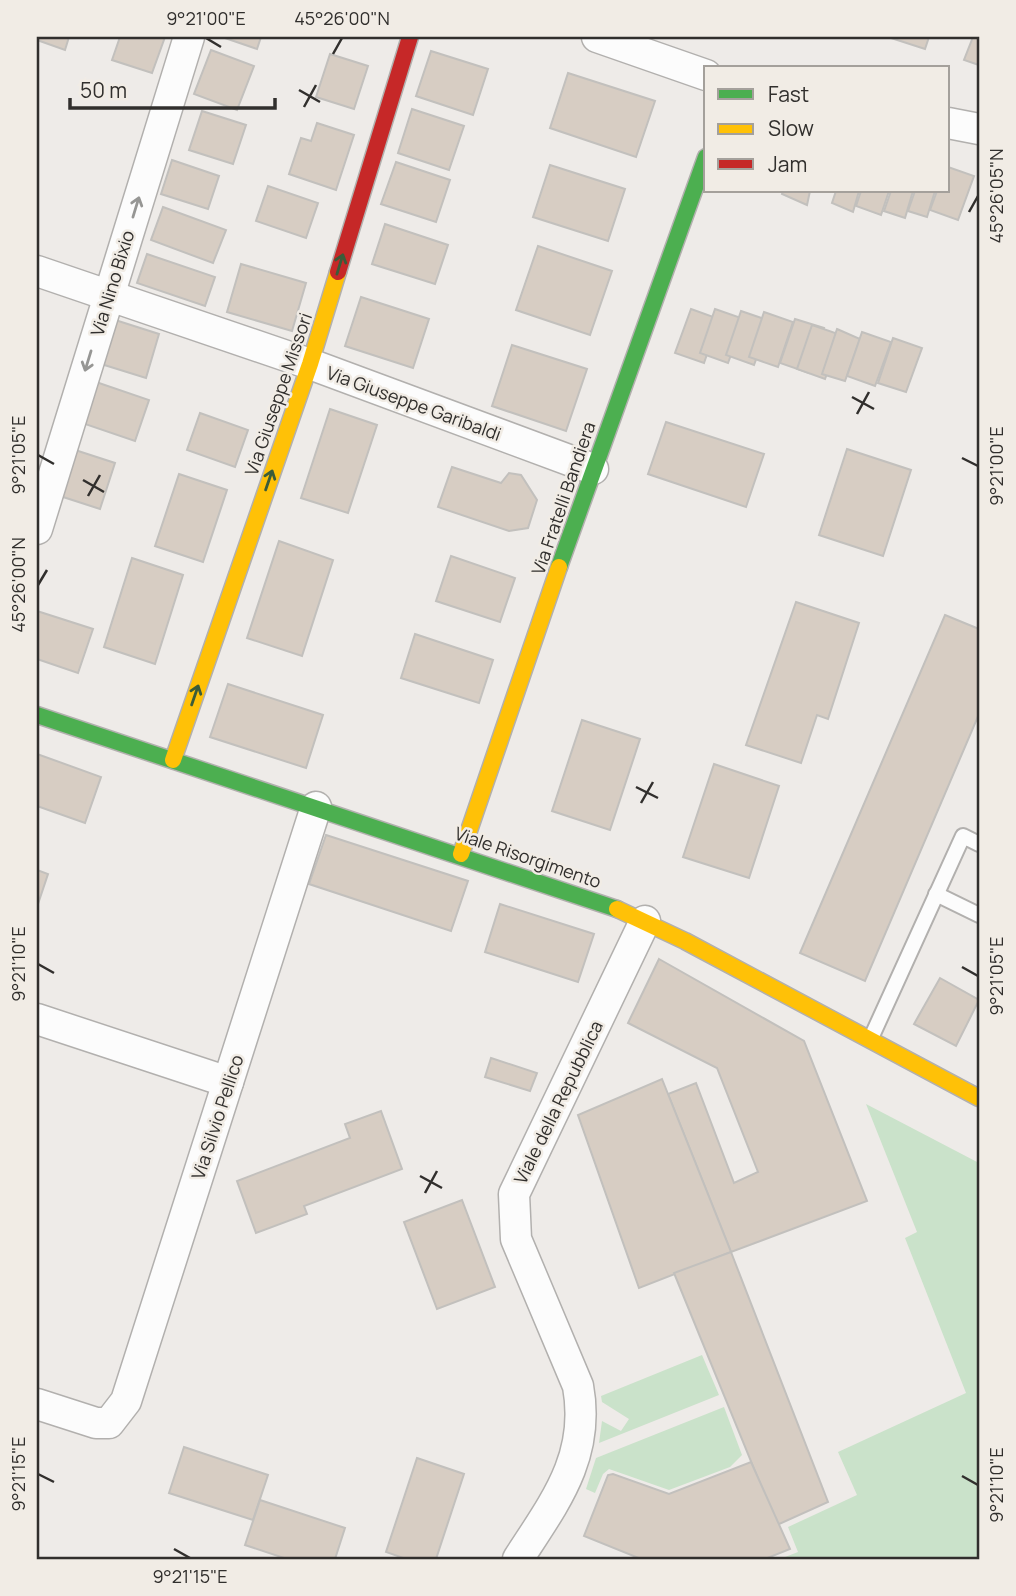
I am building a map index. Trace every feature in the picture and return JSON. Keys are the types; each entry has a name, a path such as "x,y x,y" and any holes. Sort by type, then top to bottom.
{"street":[{"name":"Via Nino Bixio","path":"37,529 189,37"},
{"name":"Via Giuseppe Missori","path":"173,760 310,364 410,37"},
{"path":"597,37 704,74"},
{"path":"950,124 979,129"},
{"name":"Via Fratelli Bandiera","path":"461,854 593,469 704,163"},
{"name":"Via Giuseppe Garibaldi","path":"37,271 310,364 593,469"},
{"name":"Viale Risorgimento","path":"37,715 461,854 645,920 979,1098"},
{"name":"Via Silvio Pellico","path":"37,1404 96,1423 109,1423 126,1401 316,807"},
{"name":"Viale della Repubblica","path":"518,1559 574,1465 581,1405 578,1386 516,1239 514,1194 552,1135 645,920"},
{"path":"37,1019 228,1082"}],"lane":[{"path":"870,1040 963,836 979,844"},
{"path":"936,894 979,915"}],"green space":[{"path":"866,1104 979,1163 979,1559 780,1559 798,1552 788,1527 857,1495 838,1452 966,1393 905,1238 917,1232"},
{"path":"702,1355 719,1395 599,1443 602,1421 621,1431 629,1419 602,1402 601,1396"},
{"path":"724,1407 742,1455 730,1467 669,1490 609,1469 603,1474 595,1493 586,1489 596,1458"}],"building":[{"path":"37,37 69,37 65,50 37,40"},
{"path":"120,37 165,37 152,73 112,60"},
{"path":"222,37 261,37 257,49"},
{"path":"888,37 929,37 925,49"},
{"path":"973,37 979,37 979,65 964,60"},
{"path":"211,50 254,66 237,110 194,94"},
{"path":"431,51 488,69 473,115 416,96"},
{"path":"330,54 368,66 354,109 316,97"},
{"path":"568,73 655,101 636,157 550,128"},
{"path":"412,109 464,126 449,170 398,153"},
{"path":"202,111 246,125 233,164 189,150"},
{"path":"317,123 354,135 336,190 289,174 301,138 311,141"},
{"path":"172,160 219,176 208,209 161,194"},
{"path":"396,162 450,180 436,222 381,204"},
{"path":"550,165 625,189 608,241 533,217"},
{"path":"950,168 974,176 958,220 930,210 937,192 950,192"},
{"path":"268,186 318,203 306,238 256,221"},
{"path":"783,192 810,192 807,205"},
{"path":"836,192 859,192 853,212 832,203"},
{"path":"861,192 889,192 881,215 856,206"},
{"path":"891,192 913,192 905,218 884,211"},
{"path":"915,192 935,192 927,217 908,211"},
{"path":"163,207 226,230 213,263 151,240"},
{"path":"385,224 448,245 435,284 372,264"},
{"path":"538,246 612,271 590,335 516,310"},
{"path":"147,254 215,277 205,306 137,283"},
{"path":"241,264 306,283 292,331 227,312"},
{"path":"361,297 429,319 413,368 345,346"},
{"path":"691,309 719,319 704,363 675,353"},
{"path":"715,309 744,319 728,363 700,353"},
{"path":"741,311 770,321 754,365 726,355"},
{"path":"764,312 793,322 778,367 749,357"},
{"path":"112,319 159,334 146,378 98,363"},
{"path":"795,319 824,328 809,373 780,363"},
{"path":"812,325 841,335 825,379 797,369"},
{"path":"837,329 860,339 845,381 822,374"},
{"path":"862,332 891,342 875,386 847,376"},
{"path":"893,338 922,348 906,392 878,383"},
{"path":"512,345 587,369 566,431 492,406"},
{"path":"96,382 149,400 135,441 82,423"},
{"path":"330,409 377,425 348,513 301,498"},
{"path":"200,413 248,430 235,467 187,450"},
{"path":"666,422 764,454 746,507 648,474"},
{"path":"72,449 115,463 100,509 57,495"},
{"path":"847,449 911,470 883,556 819,535"},
{"path":"452,467 501,483 509,473 521,475 537,500 528,528 509,531 438,507"},
{"path":"179,474 227,490 203,562 155,546"},
{"path":"279,541 333,560 302,656 247,638"},
{"path":"451,556 515,578 500,622 436,601"},
{"path":"132,558 183,575 155,664 104,647"},
{"path":"796,602 859,623 828,719 817,715 801,763 746,745"},
{"path":"37,611 93,629 78,673 37,659"},
{"path":"945,615 979,629 979,714 865,981 800,953"},
{"path":"415,634 493,660 479,703 401,678"},
{"path":"228,684 323,715 306,768 210,737"},
{"path":"582,720 640,739 610,830 552,811"},
{"path":"37,754 101,777 85,823 37,806"},
{"path":"714,764 779,786 749,878 683,857"},
{"path":"326,835 468,881 451,931 309,884"},
{"path":"37,870 48,874 37,907"},
{"path":"500,904 594,934 578,982 485,952"},
{"path":"659,959 804,1041 867,1201 731,1252 668,1094 696,1083 734,1183 758,1172 717,1068 628,1023"},
{"path":"940,978 979,1000 956,1046 914,1024"},
{"path":"491,1058 537,1073 530,1091 485,1077"},
{"path":"662,1079 731,1252 639,1288 578,1115"},
{"path":"381,1111 402,1169 304,1206 307,1214 256,1233 237,1181 350,1138 345,1124"},
{"path":"462,1200 495,1287 437,1309 404,1222"},
{"path":"731,1252 828,1502 777,1525 674,1273"},
{"path":"184,1447 268,1475 253,1520 169,1493"},
{"path":"417,1458 464,1474 436,1559 406,1559 386,1552"},
{"path":"751,1462 790,1549 765,1559 641,1559 584,1536 608,1475 613,1474 669,1494"},
{"path":"260,1500 345,1528 335,1559 287,1559 245,1545"}],"traffic: fast":[{"path":"559,567 704,163"},
{"path":"37,715 617,909"}],"traffic: slow":[{"path":"173,760 310,364 338,272"},
{"path":"461,854 559,567"},
{"path":"617,909 685,941 979,1098"}],"traffic: jam":[{"path":"338,272 410,37"}]}
